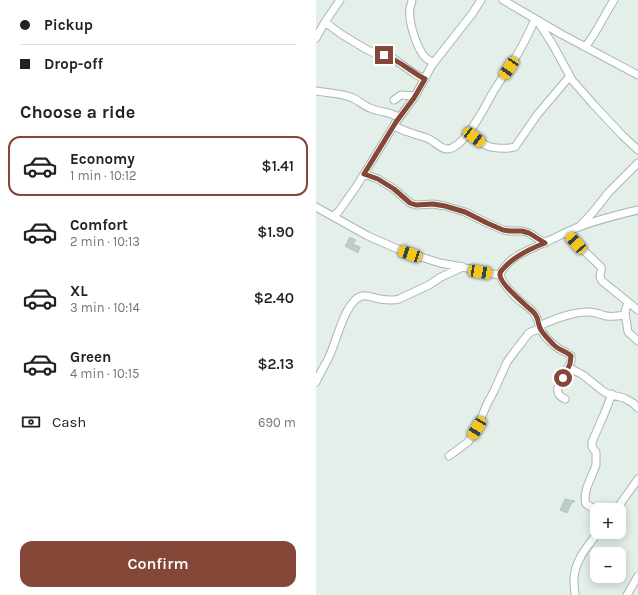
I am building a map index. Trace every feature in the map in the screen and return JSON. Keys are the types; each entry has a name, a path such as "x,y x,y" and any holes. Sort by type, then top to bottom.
{"street":[{"path":"316,38 318,29 325,22 340,0"},
{"path":"412,0 410,14 414,36 422,53 434,63"},
{"path":"334,216 356,187 399,118 415,96 434,63 481,0"},
{"path":"503,0 536,20 638,75"},
{"path":"585,46 592,39 614,0"},
{"path":"536,20 553,45 572,80 622,135 638,150"},
{"path":"394,126 425,137 442,148 451,148 458,144 474,126 492,94 514,61 536,20"},
{"path":"325,22 364,48 376,54 391,57 415,74 425,79"},
{"path":"468,133 485,145 498,148 512,148 570,76"},
{"path":"316,91 349,96 369,108 386,111 399,118"},
{"path":"394,100 401,95 415,96"},
{"path":"579,227 609,192 638,163"},
{"path":"364,174 378,179 394,189 410,203 416,205 433,204 465,212 503,230 529,233 545,243"},
{"path":"316,206 362,233 402,251 440,263 500,275"},
{"path":"565,399 561,397 557,388 572,358 567,352 554,345 540,328 535,314 510,291 501,278 501,271 516,257 566,232 619,214 638,210"},
{"path":"566,232 601,267 602,270 600,277 602,281 638,310"},
{"path":"316,382 330,356 342,322 357,298 369,296 381,299 399,299 429,286 442,277 463,267"},
{"path":"628,302 625,312 628,332 638,341"},
{"path":"450,456 468,442 477,428 508,362 530,333 555,319 577,313 588,312 608,316 625,315"},
{"path":"568,367 583,375 608,394 624,398 638,408"},
{"path":"590,507 585,503 586,493 596,465 596,452 592,447 592,442 612,394"},
{"path":"621,503 638,479"},
{"path":"575,595 574,574 583,553 593,539"},
{"path":"627,595 638,576"}],"building":[{"path":"350,237 356,240 353,244 360,247 358,253 345,246"},
{"path":"565,499 575,501 571,504 567,513 560,510"}],"route":[{"path":"384,55 391,57 415,74 425,79 364,174 378,179 394,189 410,203 416,205 433,204 445,206 465,212 503,230 529,233 545,243 516,257 508,263 501,271 500,275 510,291 535,314 540,329 544,335 554,345 571,356 572,358 570,364 563,378"}]}
